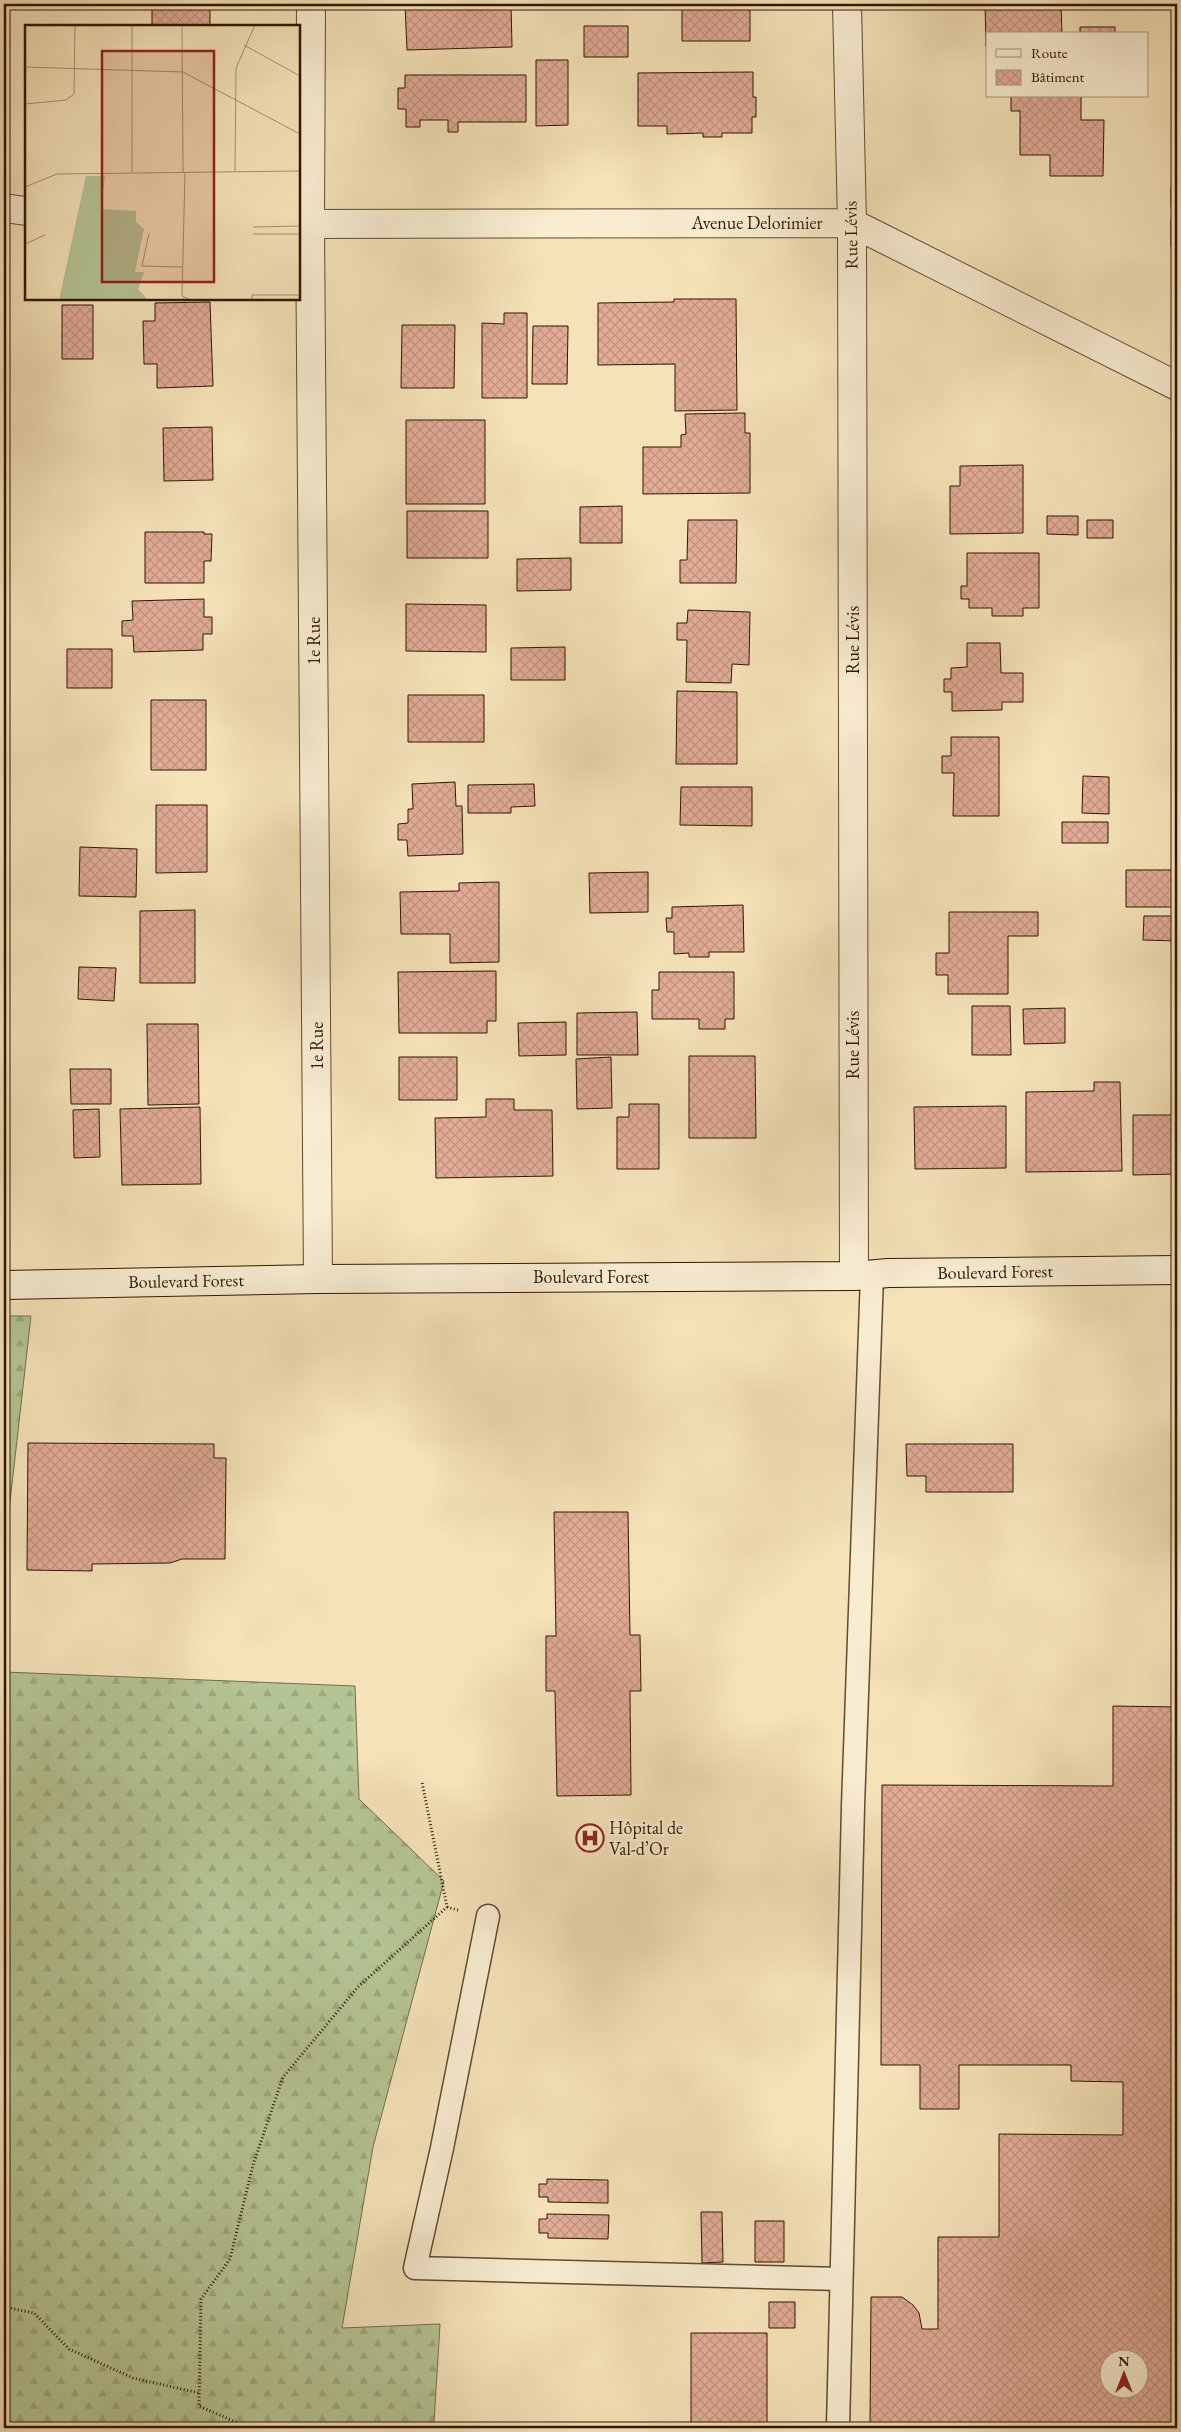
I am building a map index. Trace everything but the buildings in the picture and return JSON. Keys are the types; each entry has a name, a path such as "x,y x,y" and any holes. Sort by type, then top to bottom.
{"street":[{"name":"1e Rue","path":"311,4 305,225 318,1279"},
{"name":"Rue Lévis","path":"847,4 852,223 863,1276"},
{"path":"4,208 25,211"},
{"name":"Avenue Delorimier","path":"305,225 852,223 1177,386"},
{"name":"Boulevard Forest","path":"4,1285 318,1279 863,1276 888,1273 1177,1270"}],"lane":[{"path":"838,2428 853,1806 863,1276"},
{"path":"488,1916 442,2148 415,2268 841,2279"}],"path":[{"path":"249,2428 199,2406 201,2299 230,2259 253,2165 283,2077 358,1987 447,1907 422,1782"},
{"path":"4,2307 34,2313 68,2349 133,2378 199,2392"}],"green space":[{"path":"4,1316 31,1316 4,1555"},
{"path":"4,1672 355,1686 359,1799 444,1881 373,2147 342,2328 440,2324 434,2422 430,2428 4,2428"}],"place":[{"name":"Hôpital de Val-d’Or","path":"590,1838"}]}
